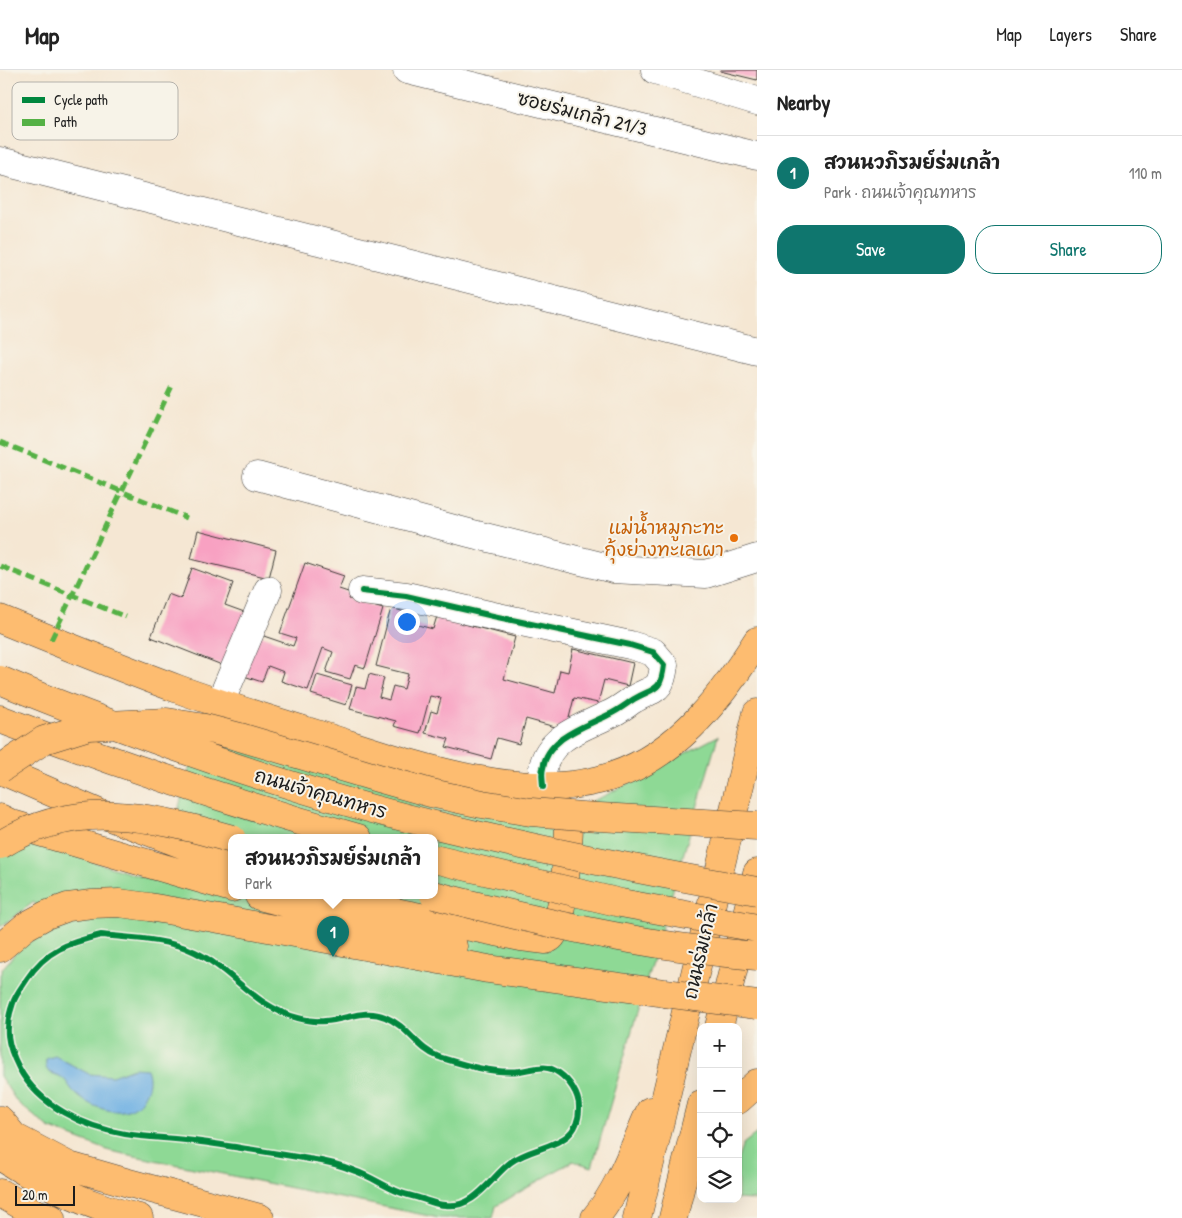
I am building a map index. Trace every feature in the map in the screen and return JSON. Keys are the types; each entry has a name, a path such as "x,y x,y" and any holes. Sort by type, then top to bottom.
{"main road":[{"path":"0,620 220,704 402,761 482,780 534,786 574,785 600,780 634,768 664,750 689,729 711,706 732,680 757,641"},
{"name":"ถนนเจ้าคุณทหาร","path":"0,680 73,710 200,756 318,793 434,825 682,877"},
{"name":"ถนนร่มเกล้า","path":"637,1218 757,713"},
{"name":"ถนนเจ้าคุณทหาร","path":"0,719 67,745 191,788 345,834"},
{"path":"0,770 44,740 89,726 167,722 213,730 431,793 482,804 531,812 757,826"},
{"path":"0,770 99,813 228,861"},
{"path":"346,899 385,910 521,937 546,940 554,935 559,915 567,862 569,821 534,786"},
{"path":"0,845 16,835 40,825 63,819 89,816 123,815 160,820 228,838"},
{"path":"0,818 12,824 228,887"},
{"path":"438,860 588,896 757,928"},
{"name":"ถนนร่มเกล้า","path":"721,1023 757,873"},
{"path":"682,877 757,878"},
{"path":"682,877 757,891"},
{"path":"438,896 642,941 757,956"},
{"path":"271,899 487,954 665,993"},
{"path":"0,948 26,926 46,915 68,907 119,903 488,969 757,1005"},
{"path":"595,1218 605,1206 618,1182 676,1054"},
{"path":"742,1096 757,1083"},
{"path":"673,1218 699,1113"},
{"path":"0,1120 14,1137 69,1166 260,1218"},
{"path":"0,1156 19,1169 73,1196 122,1214 139,1218"},
{"path":"682,1218 697,1182"},
{"path":"0,1193 33,1212 51,1218"}],"street":[{"name":"ซอยร่มเกล้า 21/3","path":"407,70 757,156"},
{"path":"655,70 708,78 757,100"},
{"path":"0,161 757,351"},
{"path":"257,476 460,531 613,569 706,574 757,558"},
{"path":"220,704 268,590"},
{"path":"362,591 406,596 630,645 653,652 664,665 662,680 654,690 635,698 611,714 559,740 547,754 534,786"}],"green space":[{"path":"205,709 364,758 584,805 718,736 592,1167 573,1161 496,1206 493,1218 439,1218 110,1151 49,1128 17,1102 0,1076 0,975 3,968 22,945 53,931 34,902 0,927 0,825 91,861 155,881 167,852"},
{"path":"757,1133 757,1200 742,1199 743,1144"}],"water":[{"path":"55,1056 89,1074 112,1076 134,1068 147,1069 149,1084 147,1091 137,1105 129,1110 110,1111 100,1108 74,1092 64,1079 48,1071 46,1059"}],"building":[{"path":"757,70 757,80 720,71"},
{"path":"198,530 276,550 269,578 191,559"},
{"path":"305,563 344,576 339,589 351,593 349,599 383,609 365,668 355,665 350,679 326,672 333,652 323,648 308,690 281,681 284,672 268,666 262,682 241,675 255,633 293,646 296,638 280,633"},
{"path":"192,568 233,583 225,605 247,613 227,667 151,637 168,594 181,599"},
{"path":"391,608 412,614 410,623 433,629 438,613 461,619 460,623 515,637 504,679 555,693 560,670 568,672 573,649 633,663 628,686 604,680 598,703 574,698 566,730 526,719 519,744 497,738 491,759 446,747 449,739 425,733 431,711 437,713 441,698 430,696 420,733 394,726 396,721 350,709 356,687 365,689 369,674 384,678 379,697 389,700 393,686 404,689 408,674 376,666"},
{"path":"317,675 352,685 346,705 311,694"}],"marked path":[{"path":"51,640 172,386"},
{"path":"0,442 187,518"},
{"path":"0,566 126,617"}],"cycle path":[{"path":"362,591 406,596 630,645 653,652 664,665 661,680 656,688 634,699 615,712 568,734 559,741 546,757 542,773 543,787"},
{"path":"101,935 173,944 195,952 221,968 269,1006 298,1018 322,1021 363,1014 378,1015 393,1021 425,1049 439,1057 479,1068 500,1071 510,1072 549,1068 559,1073 573,1088 579,1102 577,1121 572,1131 565,1138 511,1162 474,1197 456,1205 437,1204 402,1193 361,1173 326,1162 192,1141 125,1134 94,1126 64,1113 38,1093 28,1081 19,1068 9,1044 8,1020 16,997 34,969 42,961 50,954 68,945 101,935"}],"place":[{"name":"แม่น้ำหมูกะทะ กุ้งย่างทะเลเผา","path":"734,538"},
{"name":"สวนนวภิรมย์ร่มเกล้า","path":"333,957"}]}
